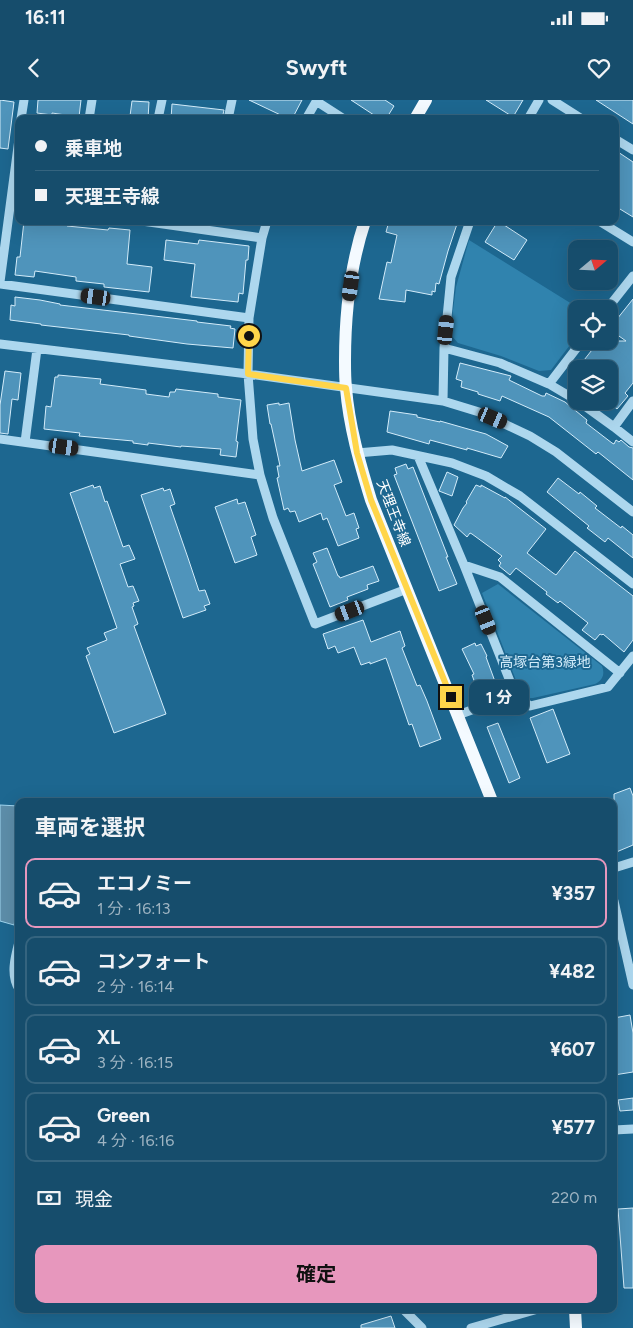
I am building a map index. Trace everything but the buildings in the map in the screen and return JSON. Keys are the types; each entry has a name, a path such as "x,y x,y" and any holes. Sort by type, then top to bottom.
{"main road":[{"path":"417,115 426,100"},
{"name":"天理王寺線","path":"365,225 357,253 349,296 346,335 346,388 357,453 371,500 491,798"},
{"path":"575,1313 576,1328"}],"street":[{"path":"22,115 24,100"},
{"path":"90,115 92,100"},
{"path":"159,115 162,100"},
{"path":"229,115 232,100"},
{"path":"530,115 539,100"},
{"path":"552,100 576,115"},
{"path":"308,115 316,101 338,115"},
{"path":"619,141 633,150"},
{"path":"15,204 2,245 0,283 249,318"},
{"path":"170,225 262,238"},
{"path":"266,225 249,318 248,374 253,439 260,475 273,518 315,624 407,589"},
{"path":"442,401 444,348 451,277 469,225"},
{"path":"605,225 633,242"},
{"path":"615,300 633,276"},
{"path":"0,344 248,374 442,401 479,412 530,436 556,452 633,512"},
{"path":"444,348 500,363 549,384 568,396"},
{"path":"25,442 37,349"},
{"path":"549,384 575,350"},
{"path":"614,427 633,401"},
{"path":"590,410 633,442"},
{"path":"0,439 260,475"},
{"path":"357,453 392,450 452,463 486,476 520,496 633,584"},
{"path":"418,456 515,694 530,706 608,688 633,656"},
{"path":"464,565 500,577 620,673"},
{"path":"458,715 515,694"},
{"path":"617,867 633,862"},
{"path":"617,912 630,958 633,985"},
{"path":"15,958 15,973"},
{"path":"617,1130 633,1129"},
{"path":"407,1313 422,1328"},
{"path":"471,1328 524,1313"}],"green space":[{"path":"469,240 568,302 568,348 551,370 539,371 501,356 458,343 450,334 456,287"},
{"name":"高塚台第3緑地","path":"498,584 602,666 602,679 595,684 533,698 528,698 521,693 482,593"}],"shaded area":[{"path":"0,805 15,806 15,919 14,925 0,921"}],"route":[{"path":"249,336 248,374 346,388 357,453 371,500 451,697"}]}
